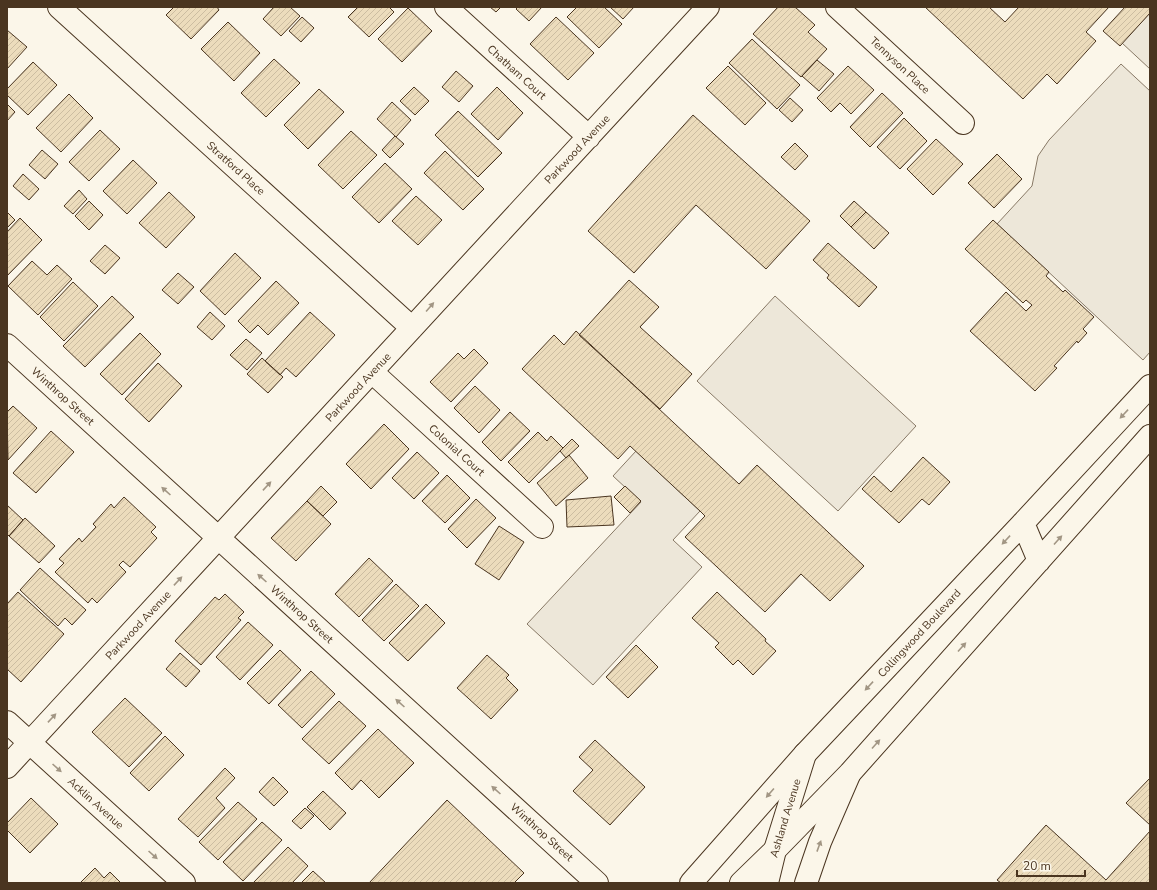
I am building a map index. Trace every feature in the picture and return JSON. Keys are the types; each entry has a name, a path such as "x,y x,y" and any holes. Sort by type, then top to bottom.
{"street":[{"name":"Stratford Place","path":"60,7 412,328"},
{"name":"Chatham Court","path":"446,7 589,137"},
{"name":"Parkwood Avenue","path":"7,767 708,7"},
{"name":"Tennyson Place","path":"837,7 963,123"},
{"name":"Winthrop Street","path":"7,345 597,883"},
{"name":"Colonial Court","path":"372,372 542,527"},
{"name":"Collingwood Boulevard","path":"691,883 805,754 1150,386"},
{"path":"741,883 850,773 1150,436"},
{"path":"1023,523 1039,561"},
{"name":"Acklin Avenue","path":"7,722 184,883"},
{"name":"Ashland Avenue","path":"767,883 775,850 805,754"},
{"path":"806,883 820,842 850,773"}],"shaded area":[{"path":"1150,13 1150,69 1122,43"},
{"path":"1121,64 1150,91 1150,352 1143,360 997,224 1032,186 1038,156 1049,140"},
{"path":"775,296 916,426 838,511 697,381"},
{"path":"636,451 700,511 673,540 702,567 593,685 527,624 641,502 613,476"}],"building":[{"path":"174,7 217,7 219,10 191,39 166,15"},
{"path":"274,7 290,7 300,16 281,36 263,19"},
{"path":"358,7 389,7 394,12 369,37 348,17"},
{"path":"490,7 501,7 496,12"},
{"path":"518,7 542,7 529,21 516,9"},
{"path":"577,7 604,7 622,24 599,48 567,17"},
{"path":"610,7 634,7 623,19"},
{"path":"778,7 795,7 815,25 808,32 827,49 801,77 753,34"},
{"path":"925,7 989,7 1005,22 1019,7 1109,7 1086,32 1096,41 1057,84 1047,74 1023,99"},
{"path":"1125,7 1150,7 1150,13 1120,46 1103,31"},
{"path":"408,8 432,31 402,62 378,39"},
{"path":"302,17 314,28 301,42 289,31"},
{"path":"556,17 594,53 568,80 530,44"},
{"path":"228,22 260,53 234,81 201,49"},
{"path":"7,30 27,47 7,69"},
{"path":"752,39 800,85 777,109 729,63"},
{"path":"274,59 300,83 266,117 241,93"},
{"path":"817,60 834,74 819,91 802,76"},
{"path":"33,62 57,85 28,115 7,95 7,89"},
{"path":"728,66 766,103 745,125 706,88"},
{"path":"848,66 874,90 851,114 840,103 831,112 817,98"},
{"path":"456,71 473,86 459,102 442,87"},
{"path":"414,87 429,101 415,115 400,101"},
{"path":"497,87 523,113 498,140 471,114"},
{"path":"319,89 344,112 308,149 284,125"},
{"path":"882,93 903,113 870,147 850,127"},
{"path":"69,94 93,118 61,152 36,128"},
{"path":"790,98 803,110 792,122 779,110"},
{"path":"392,102 411,120 396,137 377,119"},
{"path":"7,104 15,112 7,121"},
{"path":"458,111 502,153 478,177 435,135"},
{"path":"693,115 810,221 766,269 696,205 634,273 588,231"},
{"path":"904,118 927,141 900,169 877,147"},
{"path":"100,130 120,149 89,181 69,162"},
{"path":"351,131 377,155 343,189 318,165"},
{"path":"395,136 404,144 390,158 382,150"},
{"path":"936,139 963,164 933,195 907,169"},
{"path":"795,143 808,156 795,170 781,157"},
{"path":"42,150 58,164 45,179 29,165"},
{"path":"445,151 484,189 463,210 424,173"},
{"path":"997,154 1022,179 994,208 968,183"},
{"path":"133,160 157,183 127,214 103,191"},
{"path":"385,163 412,189 379,223 352,197"},
{"path":"23,174 39,189 29,200 13,186"},
{"path":"79,190 87,199 73,214 64,206"},
{"path":"169,192 195,217 166,248 139,223"},
{"path":"416,196 442,220 418,245 392,221"},
{"path":"89,201 103,215 89,230 75,216"},
{"path":"854,201 866,212 851,227 840,216"},
{"path":"7,212 15,220 7,228"},
{"path":"866,212 889,233 874,249 851,227"},
{"path":"20,218 42,240 7,276 7,232"},
{"path":"993,220 1049,272 1046,276 1063,292 1065,290 1094,317 1083,329 1087,333 1078,343 1077,341 1054,366 1057,368 1035,391 970,331 1006,292 1026,311 1032,305 1026,300 1023,303 965,249"},
{"path":"828,243 877,287 859,307 827,278 829,275 813,260"},
{"path":"105,245 120,258 105,274 90,261"},
{"path":"235,253 261,278 225,315 200,291"},
{"path":"32,261 47,275 57,265 72,279 38,315 8,286"},
{"path":"178,273 194,287 178,304 162,290"},
{"path":"629,280 659,307 640,327 692,374 660,409 579,335"},
{"path":"276,281 299,303 268,335 258,325 250,333 238,321"},
{"path":"73,282 98,306 64,341 40,317"},
{"path":"112,296 134,317 85,367 63,346"},
{"path":"210,312 225,326 212,340 197,327"},
{"path":"310,312 335,335 296,377 286,368 280,375 265,361"},
{"path":"576,331 739,484 757,465 864,566 830,601 801,574 765,612 685,537 705,516 700,511 630,446 618,459 522,369 554,335 564,345"},
{"path":"140,333 161,354 122,395 100,374"},
{"path":"246,339 262,353 247,370 230,355"},
{"path":"474,349 488,363 451,402 430,382 458,353 464,359"},
{"path":"262,358 283,377 268,393 247,374"},
{"path":"158,363 182,386 149,422 125,399"},
{"path":"475,386 500,410 479,433 454,408"},
{"path":"13,406 37,428 8,460 7,412"},
{"path":"510,412 530,431 501,461 482,442"},
{"path":"384,424 409,449 371,489 346,464"},
{"path":"51,431 74,452 36,493 13,473"},
{"path":"538,432 547,441 551,436 563,448 529,483 508,462"},
{"path":"572,439 579,446 566,458 560,451"},
{"path":"417,452 439,473 414,499 392,478"},
{"path":"569,455 588,478 556,506 537,483"},
{"path":"923,457 950,482 929,505 922,499 899,523 862,489 874,476 891,492"},
{"path":"447,475 470,498 445,523 422,501"},
{"path":"321,486 337,502 323,516 307,501"},
{"path":"625,486 641,501 630,513 614,497"},
{"path":"611,496 614,525 567,527 566,500"},
{"path":"124,497 156,527 151,532 157,538 130,567 123,561 119,565 126,572 97,603 92,598 88,603 55,572 64,563 59,559 79,538 82,542 96,527 93,524 111,504 114,508"},
{"path":"476,499 496,518 467,548 448,529"},
{"path":"307,501 331,524 296,561 271,538"},
{"path":"7,505 23,520 9,536 7,534"},
{"path":"25,518 55,546 39,563 9,536"},
{"path":"499,526 524,542 499,580 475,564"},
{"path":"369,558 393,581 359,617 335,594"},
{"path":"40,568 86,610 72,625 65,618 58,626 20,590"},
{"path":"396,584 419,606 384,641 362,620"},
{"path":"18,592 64,634 21,682 7,669 7,604"},
{"path":"717,592 766,639 765,641 776,651 753,675 738,660 733,665 715,647 719,643 692,618"},
{"path":"225,594 244,612 238,618 241,620 201,665 175,641 215,597 219,600"},
{"path":"426,604 445,623 408,661 389,643"},
{"path":"248,622 273,645 240,680 216,657"},
{"path":"636,645 658,667 628,698 606,677"},
{"path":"280,650 301,670 269,704 247,683"},
{"path":"180,653 200,671 186,687 166,669"},
{"path":"487,655 509,675 506,678 518,690 491,719 457,688"},
{"path":"311,671 335,694 302,728 278,705"},
{"path":"125,698 162,733 129,767 92,732"},
{"path":"339,701 366,726 329,764 302,739"},
{"path":"378,729 414,763 379,798 361,780 352,790 335,773"},
{"path":"165,736 184,755 149,791 130,773"},
{"path":"595,740 645,787 610,825 573,791 593,770 579,757"},
{"path":"225,768 235,778 216,798 225,808 198,837 178,819"},
{"path":"273,777 288,792 274,806 259,792"},
{"path":"1150,778 1150,825 1126,803"},
{"path":"323,791 346,813 330,830 307,807"},
{"path":"31,798 58,824 30,853 7,830 7,823"},
{"path":"447,800 524,873 514,883 369,883"},
{"path":"238,802 257,819 218,860 199,842"},
{"path":"305,808 314,816 301,829 292,821"},
{"path":"262,822 282,840 243,881 223,862"},
{"path":"1046,825 1106,880 1150,831 1150,883 1001,883 997,880"},
{"path":"288,847 308,866 292,883 253,883"},
{"path":"95,868 104,878 110,872 121,883 80,883"},
{"path":"313,871 326,883 301,883"}]}
